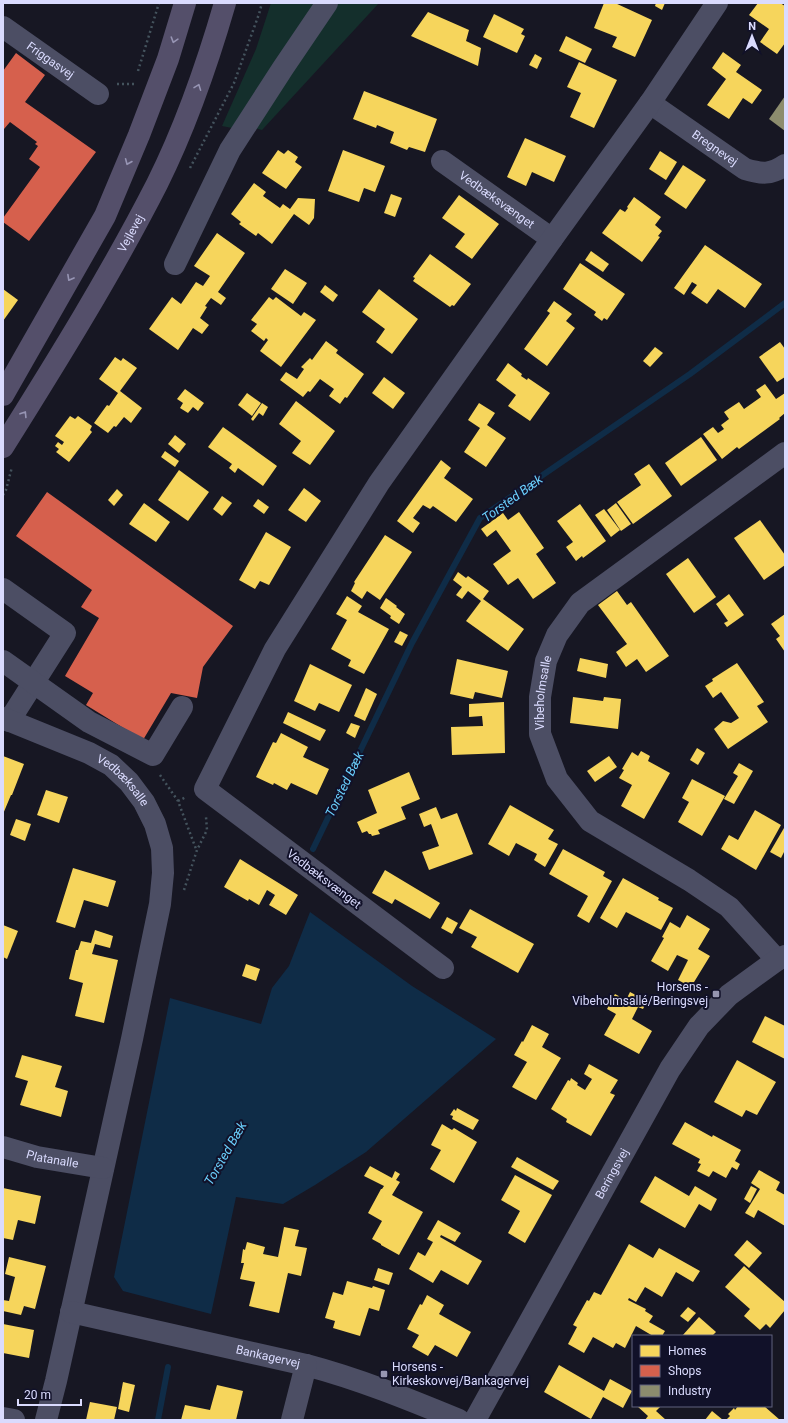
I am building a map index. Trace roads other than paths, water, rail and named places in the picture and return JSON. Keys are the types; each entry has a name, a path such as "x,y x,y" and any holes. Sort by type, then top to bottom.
{"main road":[{"path":"3,395 105,216 139,135 168,59 185,3"},
{"name":"Vejlevej","path":"3,447 100,288 157,183 184,123 209,59 225,3"}],"street":[{"path":"175,264 230,150 327,3"},
{"path":"552,239 650,103 717,3"},
{"name":"Friggasvej","path":"5,32 98,94"},
{"name":"Bregnevej","path":"650,103 745,169 758,173 776,171 785,165"},
{"name":"Vedbæksvænget","path":"442,160 552,239 371,496 275,649 205,789 443,968"},
{"name":"Vibeholmsalle","path":"781,958 729,907 689,880 590,821 557,779 540,734 540,697 546,661 557,635 580,602 785,454"},
{"path":"3,589 64,633 33,683 6,720"},
{"path":"3,661 89,722 153,755 182,707"},
{"name":"Vedbæksalle","path":"6,720 89,753 111,766 129,782 144,802 155,824 162,848 163,873 160,904 56,1381 46,1420"},
{"path":"77,748 89,722"},
{"name":"Beringsvej","path":"475,1420 670,1069 699,1026 729,995 781,958"},
{"name":"Platanalle","path":"3,1147 37,1157 103,1168"},
{"name":"Bankagervej","path":"71,1312 306,1364 390,1391 459,1420"},
{"path":"292,1420 306,1364"},
{"path":"3,1418 14,1420"}],"water":[{"path":"310,912 412,986 496,1039 366,1152 315,1185 283,1204 236,1197 211,1314 123,1291 114,1277 170,998 261,1024 272,988 289,966"}],"waterway":[{"name":"Torsted Bæk","path":"313,849 412,643 480,518 690,374 785,303"},
{"name":"Torsted Bæk","path":"158,1420 168,1367"}],"place":[{"name":"Horsens - Vibeholmsallé/Beringsvej","path":"716,994"},
{"name":"Horsens - Kirkeskovvej/Bankagervej","path":"384,1374"}]}
